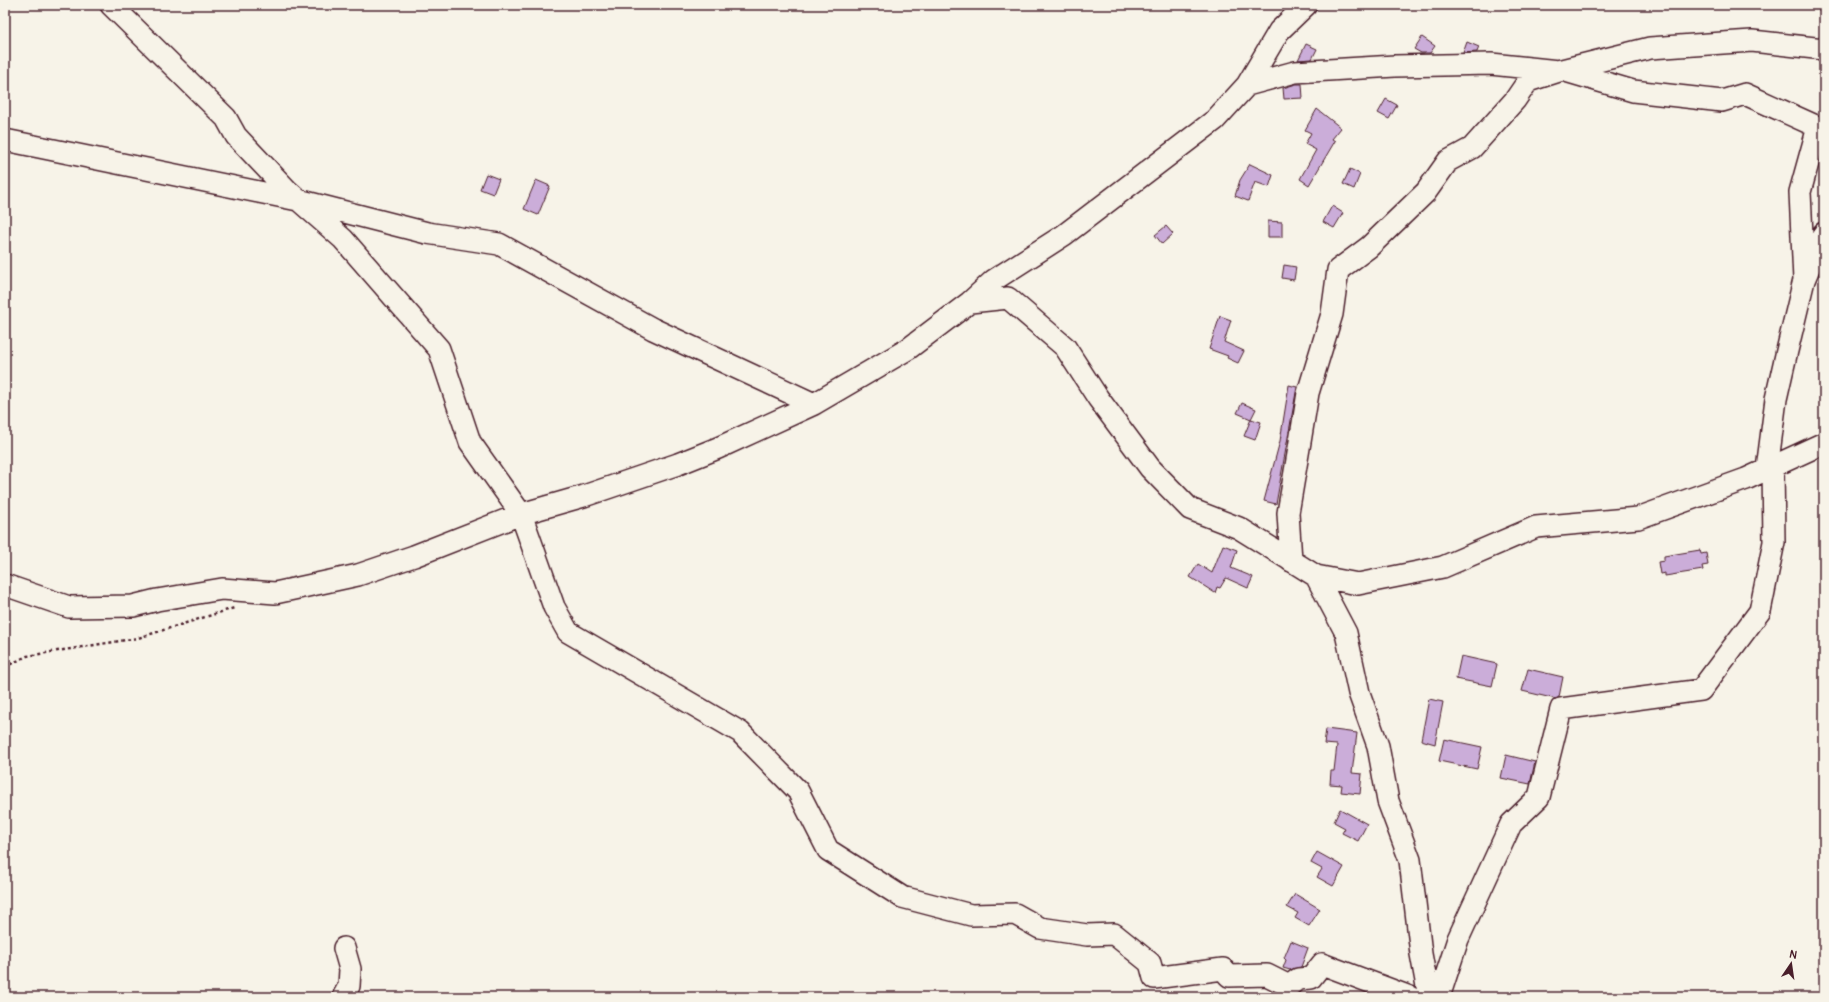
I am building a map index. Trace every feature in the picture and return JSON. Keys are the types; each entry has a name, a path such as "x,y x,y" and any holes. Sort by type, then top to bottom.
{"street":[{"path":"111,5 226,118 236,136 298,200 343,239 439,349 470,442 521,514 554,607 568,632 740,732 798,791 828,850 902,897 971,914 1015,914 1040,928 1086,935 1114,934 1150,963 1154,978 1223,969 1229,976 1267,975 1289,986 1298,979 1311,978 1322,964 1424,997"},
{"path":"5,585 68,607 133,606 156,600 222,589 275,593 358,575 414,556 521,514 584,496 678,464 814,404 908,349 970,302 994,280 1064,235 1215,120 1247,85 1279,31 1306,5"},
{"path":"1291,561 1288,513 1308,393 1332,314 1338,270 1369,247 1426,192 1448,161 1472,148 1515,100 1528,81 1562,70 1650,48 1752,41 1824,49"},
{"path":"1247,85 1295,72 1395,66 1491,64 1558,71 1562,70 1633,91 1722,101 1745,94 1818,127 1800,192 1804,280"},
{"path":"5,140 298,200 427,234 499,244 653,329 814,404"},
{"path":"1424,997 1458,939 1512,824 1539,797 1561,709 1701,690 1760,611 1774,542 1770,467 1776,400 1804,280 1824,233"},
{"path":"970,302 1008,298 1065,347 1098,398 1150,468 1190,509 1238,528 1316,576 1358,584 1443,567 1536,527 1638,518 1746,479 1824,443"},
{"path":"1316,576 1346,633 1359,693 1378,746 1388,801 1410,860 1421,954 1424,997"},
{"path":"343,997 349,986 350,969 344,948"}],"path":[{"path":"5,667 27,656 138,638 235,608"}],"building":[{"path":"1422,37 1435,46 1430,53 1421,53 1414,49"},
{"path":"1467,42 1479,47 1477,52 1463,53"},
{"path":"1306,44 1317,49 1312,59 1298,60"},
{"path":"1296,84 1302,84 1303,98 1284,99 1283,88"},
{"path":"1386,99 1397,105 1389,119 1378,113"},
{"path":"1317,109 1341,128 1332,139 1335,141 1309,185 1300,179 1316,150 1305,144 1311,133 1305,130"},
{"path":"1250,164 1273,175 1269,187 1255,182 1248,201 1235,196 1240,180"},
{"path":"1350,169 1360,174 1354,189 1343,184"},
{"path":"486,174 499,179 493,194 480,189"},
{"path":"536,180 550,186 538,215 524,209"},
{"path":"1332,206 1343,213 1334,228 1323,222"},
{"path":"1268,221 1282,222 1282,237 1268,237"},
{"path":"1166,226 1173,234 1162,244 1155,235"},
{"path":"1284,265 1296,267 1294,280 1282,278"},
{"path":"1220,316 1231,320 1224,342 1244,351 1238,363 1227,358 1228,356 1209,349"},
{"path":"1289,385 1297,387 1276,504 1264,501 1280,441"},
{"path":"1242,403 1256,409 1251,419 1237,413"},
{"path":"1251,419 1261,422 1255,440 1244,436"},
{"path":"1223,545 1237,550 1231,568 1253,577 1248,588 1226,578 1220,588 1217,587 1215,593 1190,577 1198,564 1212,573"},
{"path":"1700,550 1701,554 1706,553 1708,565 1702,566 1703,570 1665,576 1665,573 1660,574 1658,562 1664,561 1664,556"},
{"path":"1461,656 1497,664 1492,686 1456,679"},
{"path":"1528,669 1563,677 1559,697 1556,699 1522,691"},
{"path":"1429,699 1443,702 1435,744 1421,740"},
{"path":"1326,729 1357,733 1352,773 1362,774 1360,794 1341,792 1342,785 1330,784 1331,771 1334,771 1337,745 1324,744"},
{"path":"1444,739 1482,747 1477,769 1439,761"},
{"path":"1506,755 1535,762 1530,784 1501,778"},
{"path":"1340,809 1367,824 1358,841 1342,833 1345,828 1334,822"},
{"path":"1317,852 1344,867 1333,886 1317,877 1322,869 1311,863"},
{"path":"1295,894 1320,909 1309,926 1295,918 1298,913 1287,907"},
{"path":"1291,941 1308,948 1301,967 1290,970 1283,968 1286,960 1284,958"}]}
